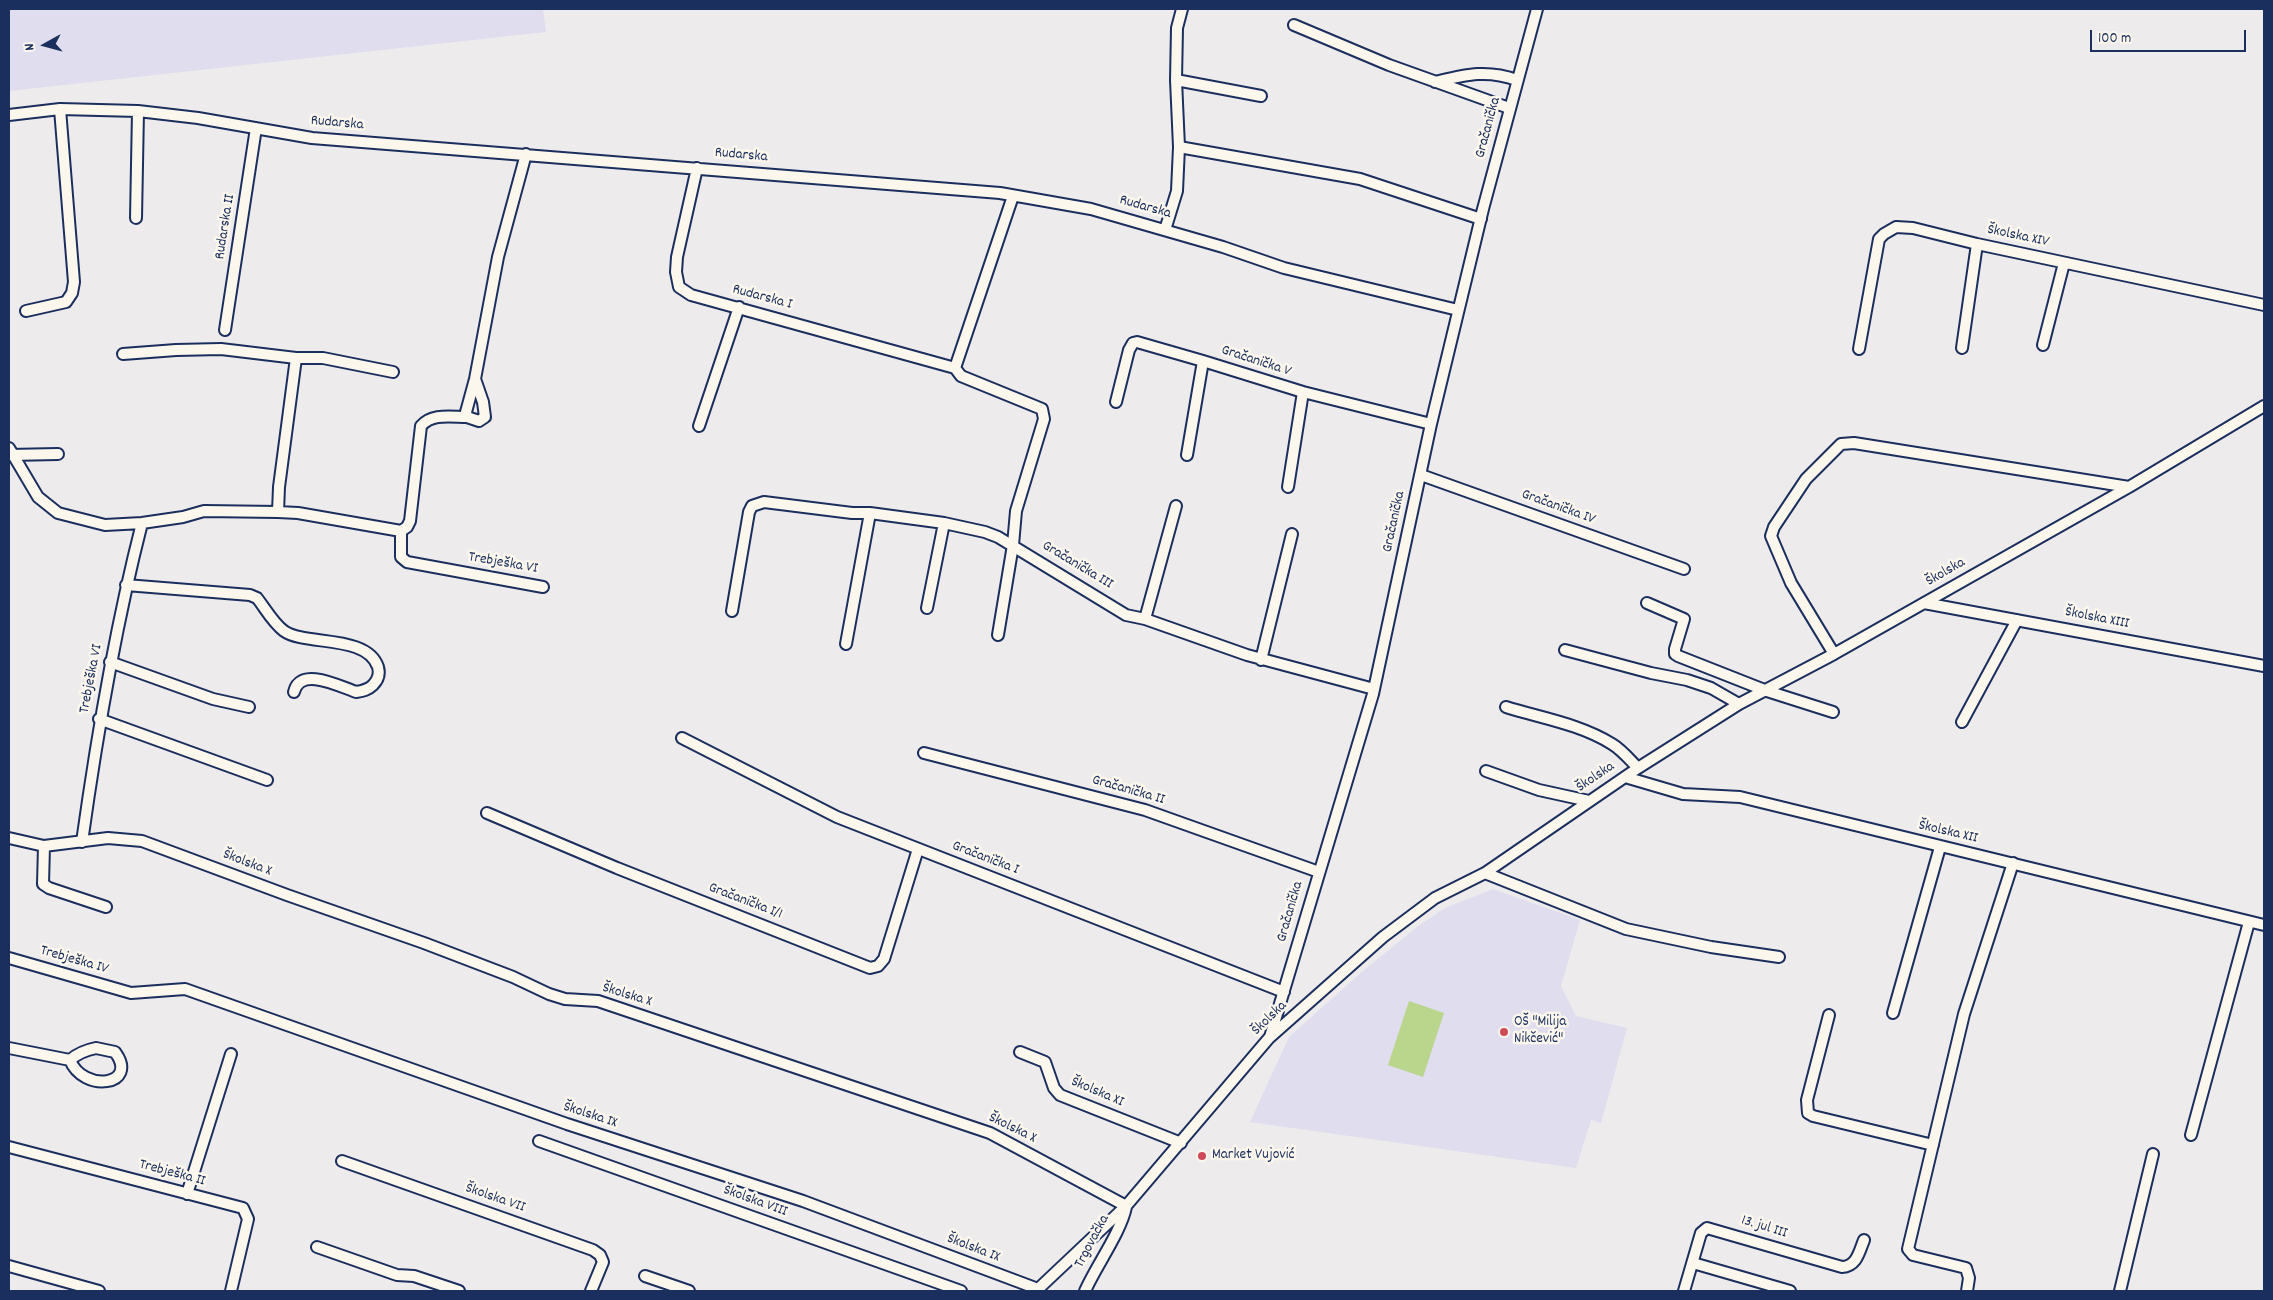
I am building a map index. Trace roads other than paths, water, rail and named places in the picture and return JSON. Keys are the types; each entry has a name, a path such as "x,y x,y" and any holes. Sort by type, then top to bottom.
{"street":[{"path":"1165,230 1177,191 1179,147 1176,80 1177,28 1182,9"},
{"name":"Gračanička","path":"1269,1038 1374,689 1431,424 1458,310 1509,108 1537,9"},
{"path":"1294,25 1389,65 1509,108"},
{"path":"1435,82 1485,73 1502,75 1517,80"},
{"path":"1176,80 1262,96"},
{"path":"26,312 66,302 72,294 74,282 60,109"},
{"name":"Rudarska","path":"9,115 60,109 138,111 198,118 312,138 697,168 1013,196 1091,208 1284,268 1458,310"},
{"path":"136,218 138,111"},
{"name":"Rudarska II","path":"225,330 256,128"},
{"path":"1179,147 1360,179 1481,219"},
{"path":"467,417 466,412 475,379 498,256 526,154"},
{"name":"Rudarska I","path":"697,168 677,257 676,272 679,287 691,295 955,368 961,376 1042,409 1044,420 1016,511 1013,545"},
{"path":"955,368 1013,196"},
{"name":"Školska XIV","path":"1859,349 1879,240 1884,234 1896,227 1905,227 2264,305"},
{"path":"1962,348 1977,244"},
{"path":"2043,345 2064,263"},
{"path":"699,426 739,307"},
{"name":"Gračanička V","path":"1116,402 1129,350 1133,343 1143,343 1304,392 1431,424"},
{"path":"123,354 221,349 296,358 323,358 393,372"},
{"path":"278,512 279,487 296,358"},
{"path":"1187,455 1203,360"},
{"path":"10,452 38,497 58,513 105,525 142,523 183,517 204,511 278,512 317,516 401,531 407,527 410,521 422,426 427,420 436,418 467,417 479,421 485,417 483,402 475,379"},
{"path":"1288,487 1304,392"},
{"name":"Školska","path":"1037,1290 1126,1206 1181,1144 1269,1038 1383,937 1435,898 1459,884 1486,873 1638,768 1739,704 1767,691 1834,654 2129,487 2264,406"},
{"path":"1834,654 1791,583 1771,536 1774,527 1806,478 1840,444 1854,443 2129,487"},
{"path":"10,452 58,454"},
{"name":"Gračanička IV","path":"1421,475 1684,569"},
{"name":"Gračanička III","path":"732,611 749,512 757,502 852,513 870,513 944,523 985,532 1013,545 1126,615 1145,618 1260,660 1374,689"},
{"path":"1145,618 1176,506"},
{"path":"846,644 870,513"},
{"name":"Trebješka VI","path":"82,842 99,719 126,586 142,523"},
{"path":"927,608 944,523"},
{"name":"Trebješka VI","path":"401,531 401,557 407,562 543,587"},
{"path":"1260,660 1292,534"},
{"path":"998,636 1013,545"},
{"path":"126,586 250,595 257,598 284,631 293,636 335,641 357,648 373,658 377,666 379,674 375,684 363,691 356,692 313,679 301,680 296,685 294,692"},
{"path":"1647,603 1684,619 1675,654 1767,691 1832,712"},
{"name":"Školska XIII","path":"1924,603 2264,666"},
{"path":"1962,722 2017,620"},
{"path":"1565,650 1650,673 1688,680 1710,688 1739,704"},
{"path":"110,662 213,699 249,708"},
{"path":"1506,706 1541,718 1578,727 1614,745 1638,768"},
{"path":"99,719 267,780"},
{"name":"Gračanička I","path":"682,738 837,817 1284,992"},
{"name":"Gračanička II","path":"924,753 1144,810 1318,872"},
{"path":"1486,771 1539,790 1589,801"},
{"name":"Školska XII","path":"1625,777 1683,794 1740,798 1940,847 2013,862 2264,925"},
{"name":"Gračanička I/1","path":"487,813 617,868 870,968 878,966 884,959 918,849"},
{"name":"Školska X","path":"9,838 44,846 108,838 142,841 287,895 424,942 513,977 549,994 565,999 598,1001 990,1133 1126,1206"},
{"path":"44,846 43,884 49,888 106,907"},
{"path":"1893,1013 1940,847"},
{"path":"1967,1291 1969,1278 1966,1268 1913,1255 1908,1249 1964,1014 2013,862"},
{"path":"1486,873 1626,929 1711,947 1780,957"},
{"path":"2191,1135 2249,922"},
{"name":"Trebješka IV","path":"9,958 131,993"},
{"name":"Školska IX","path":"131,993 185,989 567,1124 803,1201 1037,1290"},
{"path":"1829,1015 1807,1100 1806,1107 1808,1113 1813,1116 1933,1145"},
{"path":"9,1048 70,1060 86,1050 105,1049 115,1052 122,1067 119,1076 112,1081 100,1082 82,1076 75,1070 70,1060"},
{"name":"Školska XI","path":"1020,1052 1045,1062 1054,1088 1060,1095 1181,1144"},
{"path":"187,1194 230,1054"},
{"name":"Školska VIII","path":"539,1141 961,1291"},
{"name":"Trebješka II","path":"9,1148 243,1208 248,1219 231,1291"},
{"path":"2120,1291 2153,1154"},
{"name":"Školska VII","path":"342,1161 592,1250 600,1255 603,1262 591,1291"},
{"name":"Trgovačka","path":"1085,1291 1093,1272 1122,1220 1126,1206"},
{"name":"13. jul III","path":"1684,1291 1700,1233 1707,1228 1842,1267 1849,1266 1856,1260 1864,1240"},
{"path":"317,1248 394,1274 414,1276 459,1291"},
{"path":"1693,1263 1790,1291"},
{"path":"9,1266 98,1291"},
{"path":"645,1276 689,1291"}],"place":[{"name":"OŠ \"Milija Nikčević\"","path":"1504,1032"},
{"name":"Market Vujović","path":"1202,1156"}]}
